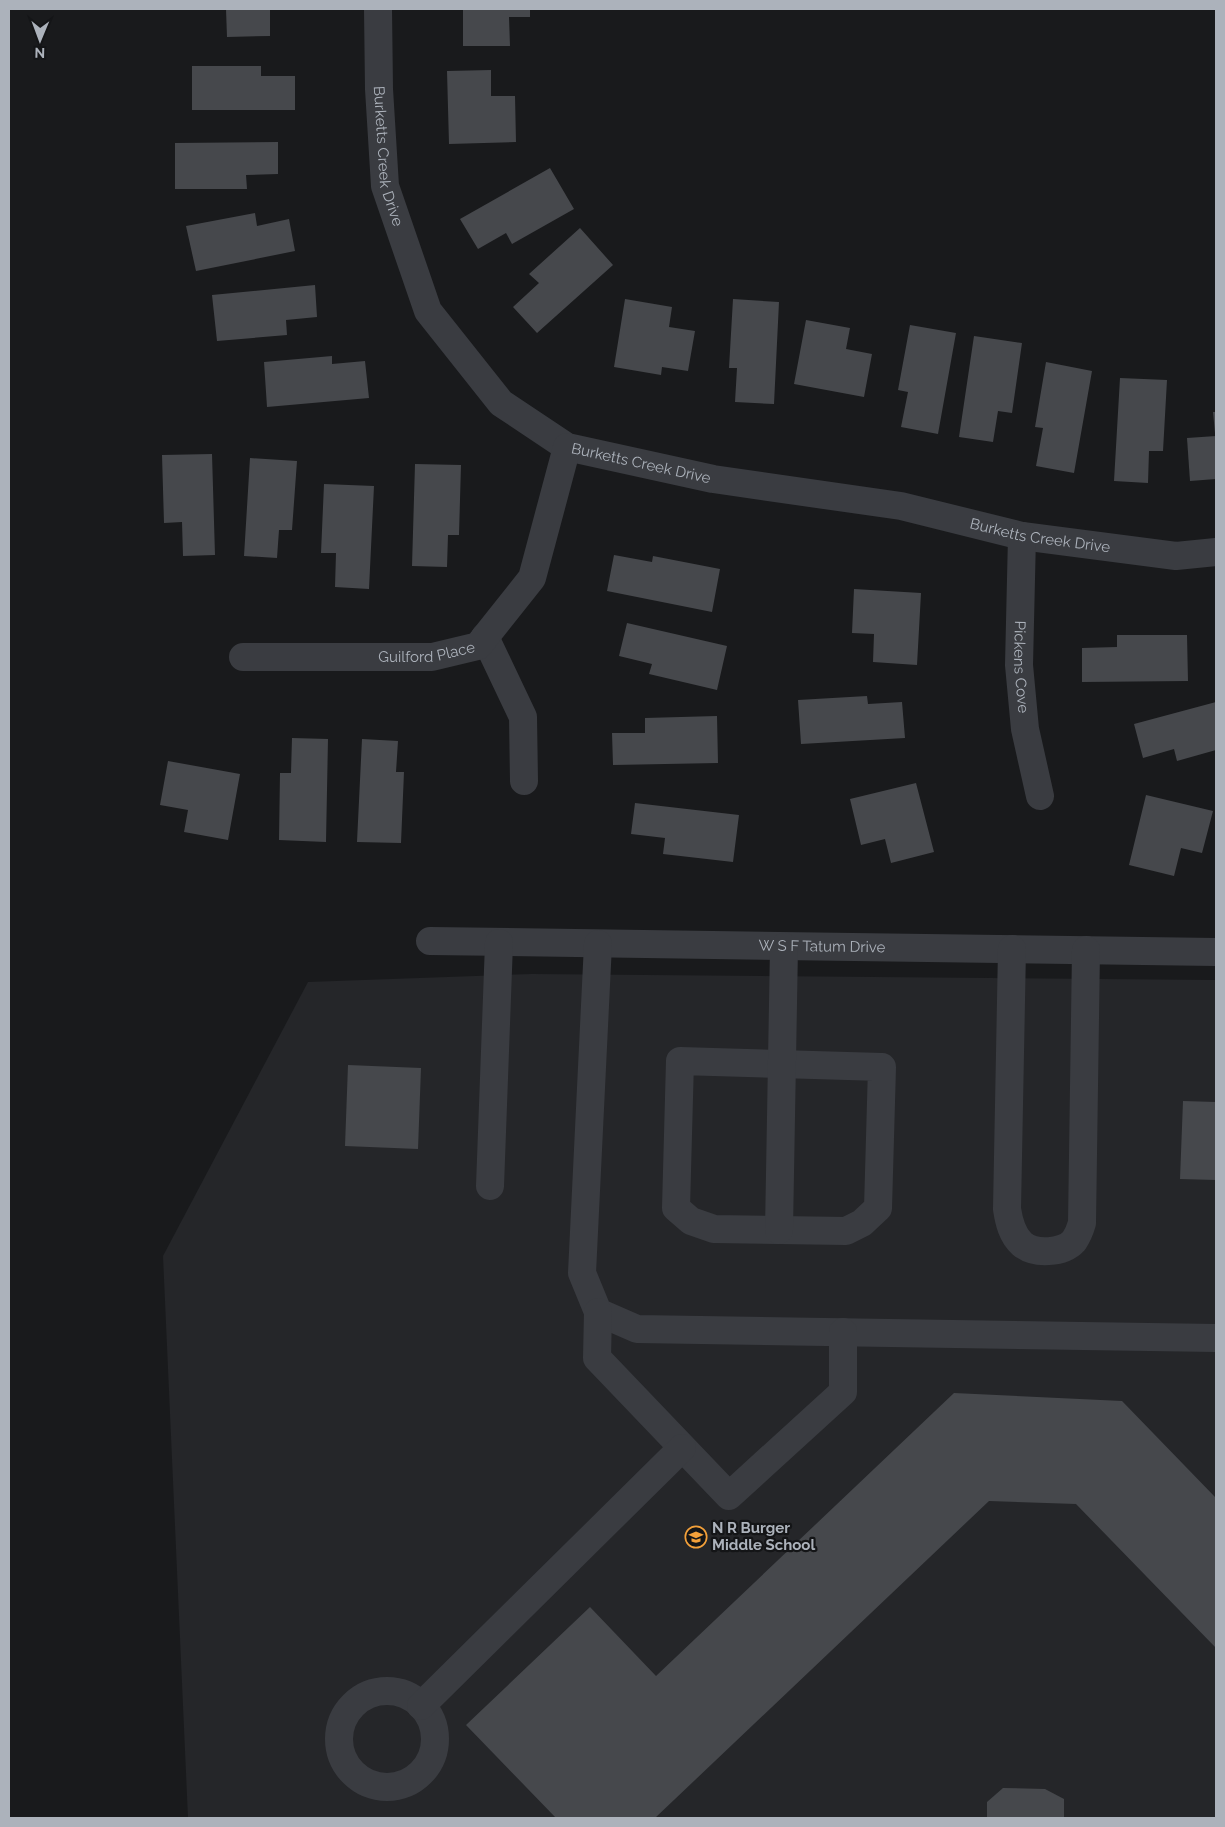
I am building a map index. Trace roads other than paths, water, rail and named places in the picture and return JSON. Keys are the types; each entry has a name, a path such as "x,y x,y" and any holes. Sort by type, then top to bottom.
{"street":[{"name":"Burketts Creek Drive","path":"378,9 379,89 385,186 428,311 501,402 566,447 713,479 901,506 1022,536 1176,556 1216,552"},
{"name":"Guilford Place","path":"243,657 432,657 478,646 532,578 566,447"},
{"name":"Pickens Cove","path":"1022,536 1019,665 1024,729 1040,796"},
{"path":"484,637 523,717 524,781"},
{"name":"W S F Tatum Drive","path":"430,941 1216,952"},
{"path":"490,1186 499,943"},
{"path":"598,944 582,1273 598,1312 597,1358 729,1496 843,1392 843,1332"},
{"path":"779,1230 784,947"},
{"path":"1012,949 1007,1209 1009,1222 1015,1237 1024,1246 1038,1251 1062,1249 1079,1234 1082,1223 1086,950"},
{"path":"680,1061 882,1067 878,1208 862,1223 846,1231 779,1230 714,1229 692,1221 676,1208 680,1061"},
{"path":"598,1312 637,1329 1216,1338"},
{"path":"421,1706 682,1448"}],"place":[{"name":"N R Burger Middle School","path":"696,1537"}]}
